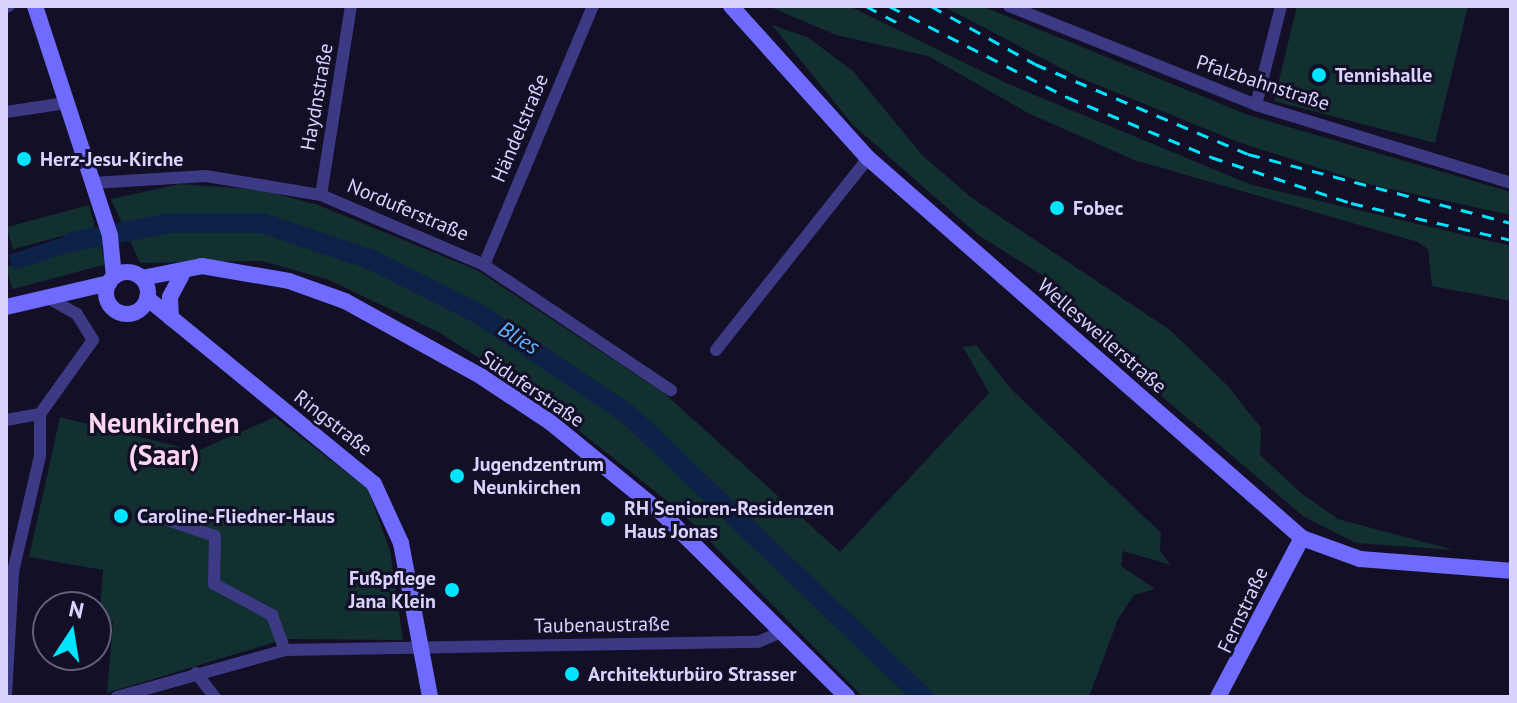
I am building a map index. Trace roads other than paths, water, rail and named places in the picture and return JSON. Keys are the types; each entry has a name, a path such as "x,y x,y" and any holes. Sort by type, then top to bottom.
{"street":[{"path":"6,307 127,283 35,6"},
{"name":"Haydnstraße","path":"321,195 351,6"},
{"name":"Händelstraße","path":"484,265 593,6"},
{"name":"Wellesweilerstraße","path":"731,6 868,158 1302,538 1360,559 1511,571"},
{"name":"Pfalzbahnstraße","path":"1009,6 1256,105 1511,183"},
{"path":"1256,105 1281,6"},
{"path":"6,112 66,103"},
{"path":"716,350 868,158"},
{"name":"Norduferstraße","path":"93,183 206,176 321,195 484,265 671,390"},
{"name":"Süduferstraße","path":"127,283 202,266 259,274 345,301 522,403 664,515 847,697"},
{"name":"Süduferstraße","path":"127,283 181,276 259,274"},
{"path":"171,318 170,297 181,276"},
{"name":"Ringstraße","path":"127,283 203,348"},
{"name":"Ringstraße","path":"127,283 203,348 374,484 401,543 430,697"},
{"path":"9,694 8,611 40,456 40,414 93,340 77,314 48,298"},
{"path":"6,420 40,414"},
{"path":"156,516 215,536 214,584 272,615 285,650"},
{"path":"6,535 21,539"},
{"name":"Fernstraße","path":"1218,697 1302,538"},
{"name":"Taubenaustraße","path":"117,697 285,650 758,642 782,632"},
{"path":"196,673 215,697"}],"water":[{"path":"95,227 100,242 13,270 8,255"}],"waterway":[{"name":"Blies","path":"72,242 171,223 262,223 372,260 479,314 629,415 923,697"}],"railway":[{"path":"866,6 898,23"},
{"path":"889,6 1067,97 1211,157 1351,203 1511,240"},
{"path":"931,6 1035,64 1248,154 1511,223"}],"place":[{"name":"Tennishalle","path":"1319,75"},
{"name":"Herz-Jesu-Kirche","path":"24,159"},
{"name":"Fobec","path":"1057,208"},
{"name":"Jugendzentrum Neunkirchen","path":"457,476"},
{"name":"Caroline-Fliedner-Haus","path":"121,516"},
{"name":"RH Senioren-Residenzen Haus Jonas","path":"608,519"},
{"name":"Fußpflege Jana Klein","path":"452,590"},
{"name":"Architekturbüro Strasser","path":"572,674"}],"district":[{"name":"Neunkirchen (Saar)","path":"164,439"}]}
